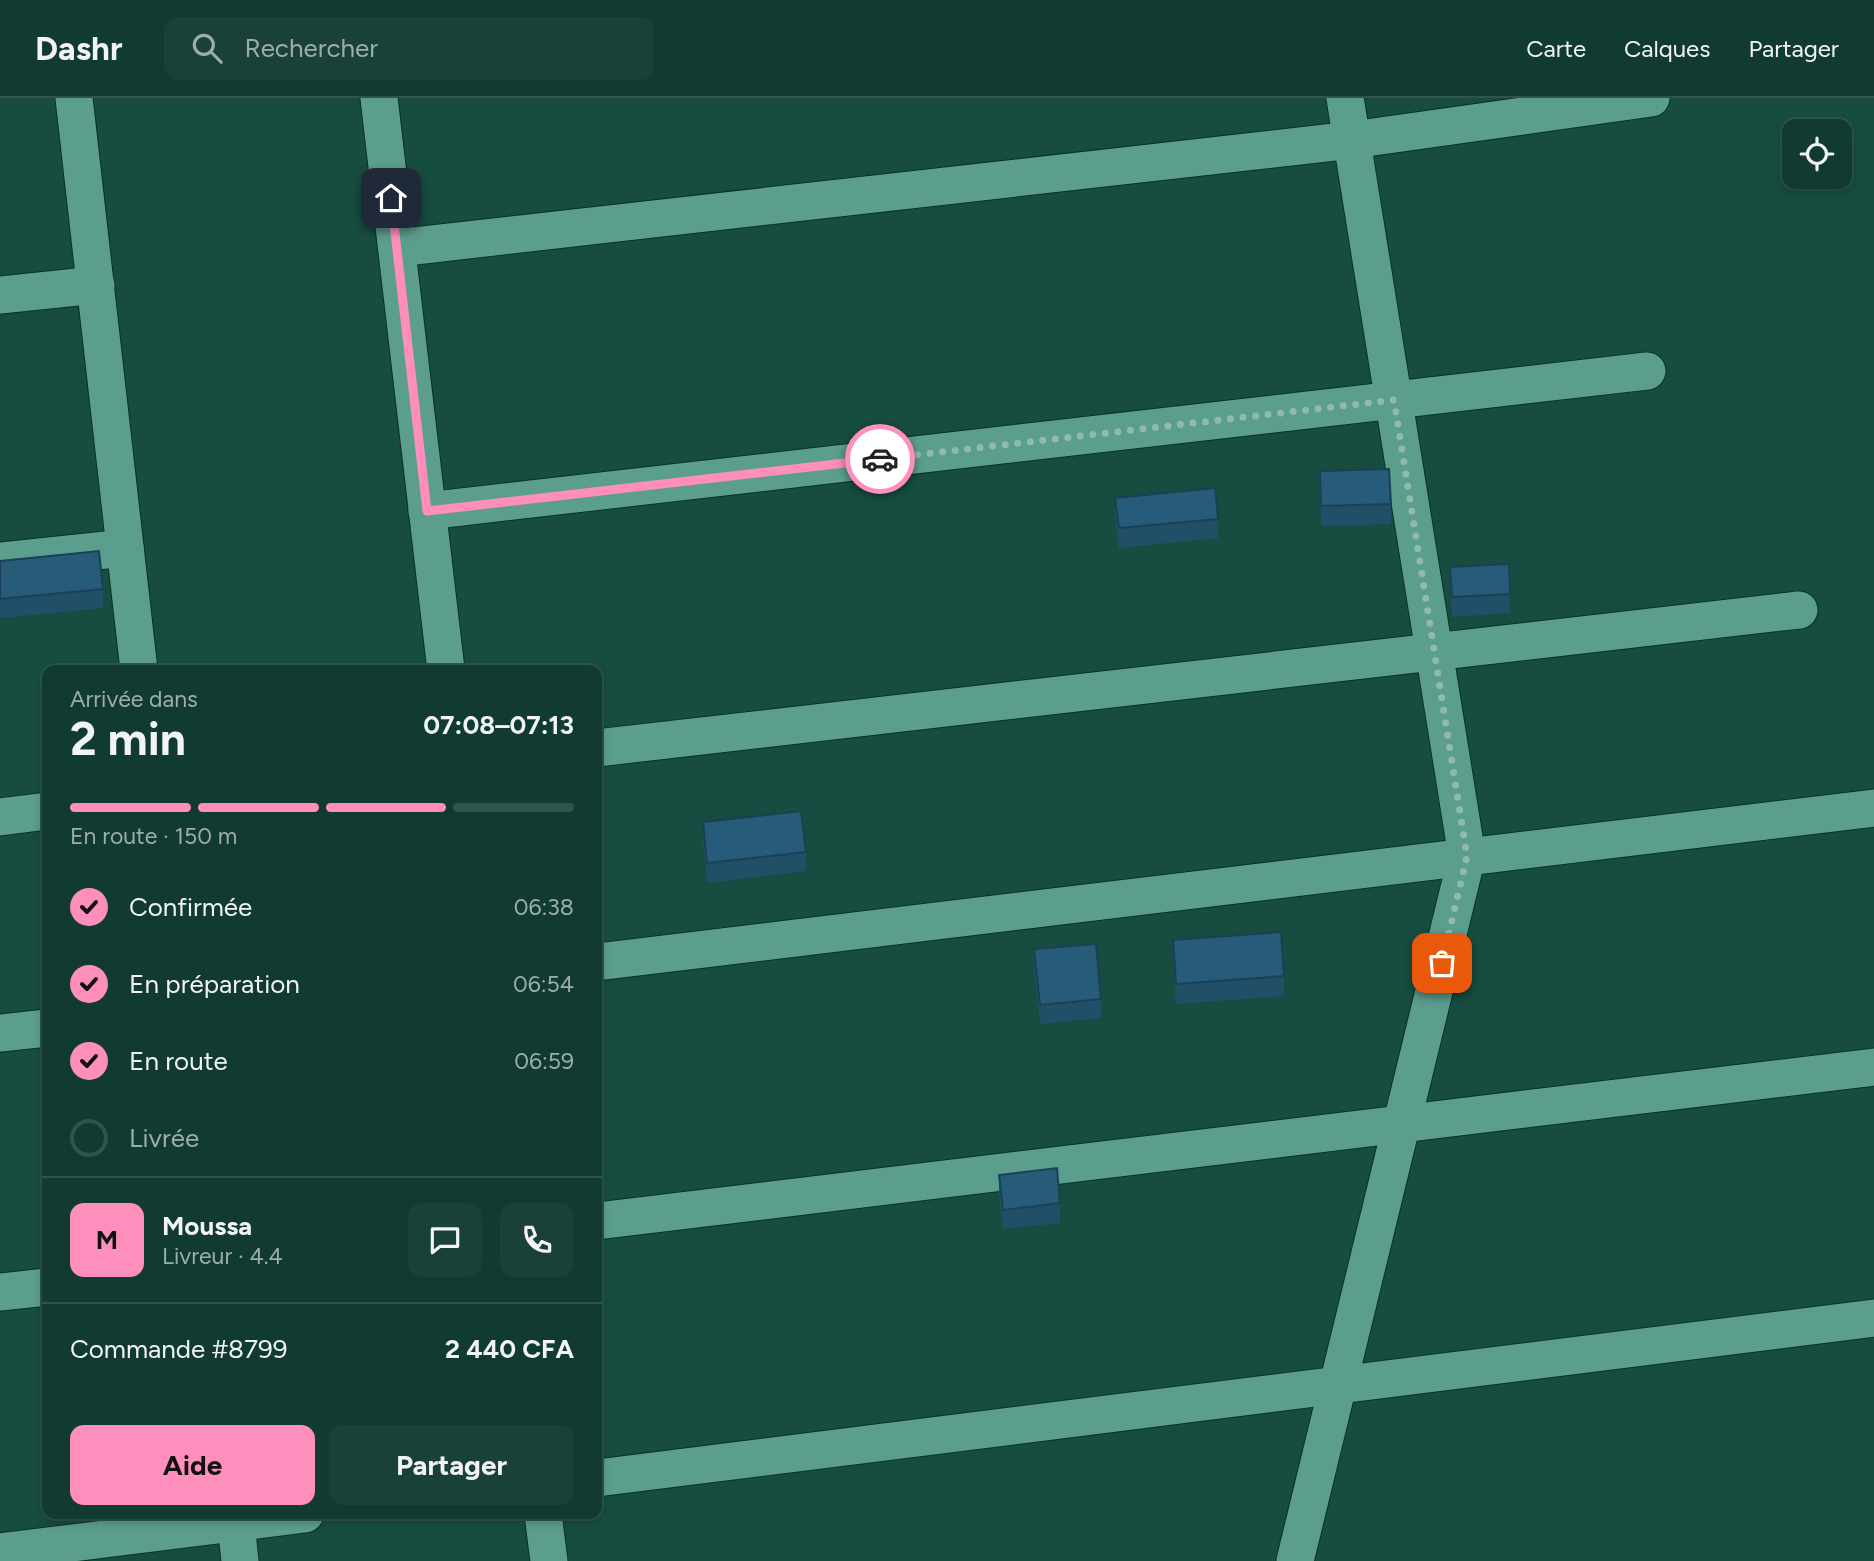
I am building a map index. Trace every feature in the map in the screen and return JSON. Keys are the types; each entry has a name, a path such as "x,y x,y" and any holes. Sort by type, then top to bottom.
{"street":[{"path":"74,98 138,665"},
{"path":"379,98 445,665"},
{"path":"1295,1561 1404,1124 1467,856 1345,98"},
{"path":"397,248 1352,140 1651,98"},
{"path":"0,295 96,285"},
{"path":"427,511 1647,371"},
{"path":"0,561 125,548"},
{"path":"602,747 1799,610"},
{"path":"602,961 1874,808"},
{"path":"0,817 42,812"},
{"path":"0,1033 42,1029"},
{"path":"602,1220 1874,1067"},
{"path":"0,1292 42,1288"},
{"path":"602,1477 1874,1318"},
{"path":"0,1552 228,1519"},
{"path":"235,1519 240,1561"},
{"path":"544,1519 549,1561"}],"building":[{"path":"1389,469 1391,504 1321,506 1320,471"},
{"path":"1215,488 1218,519 1119,528 1115,498"},
{"path":"99,551 103,589 0,599 0,561"},
{"path":"1509,564 1510,594 1452,597 1450,567"},
{"path":"801,811 806,852 707,863 703,822"},
{"path":"1281,932 1284,976 1176,984 1173,940"},
{"path":"1096,944 1101,999 1040,1005 1034,949"},
{"path":"1057,1168 1060,1203 1003,1210 999,1175"}],"way so far":[{"path":"880,459 1394,400 1467,856 1442,963"}],"route":[{"path":"391,198 427,511 880,459"}]}
